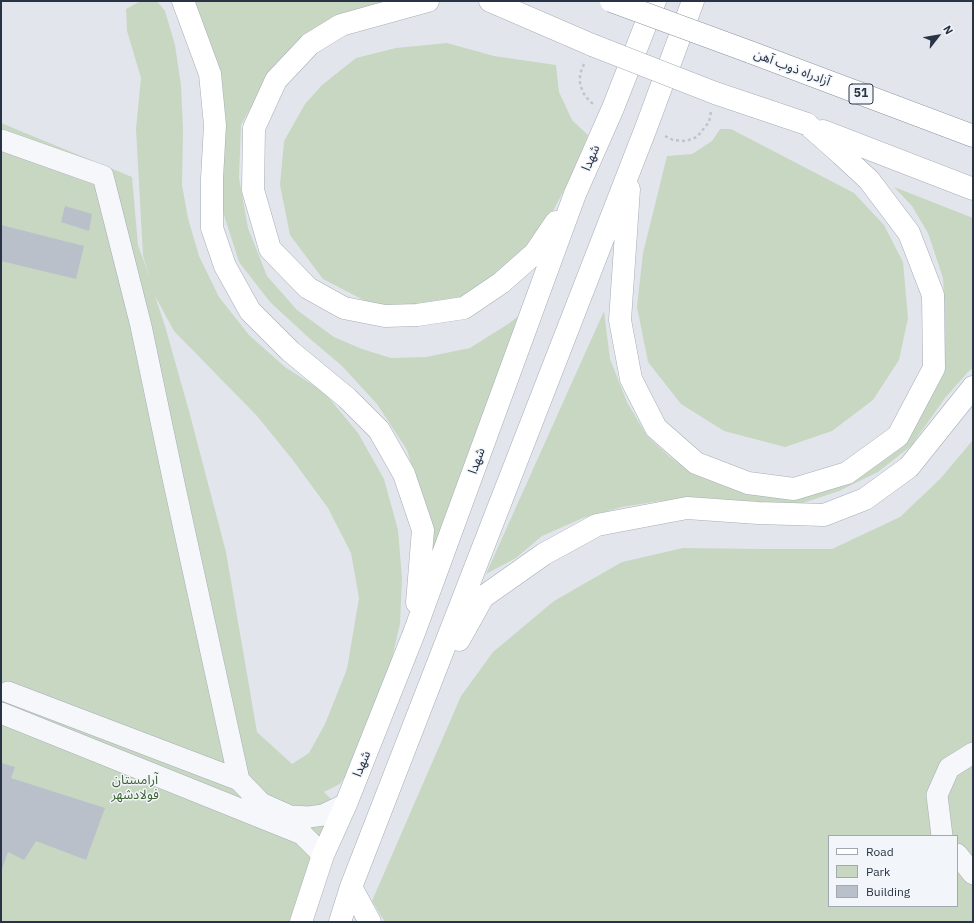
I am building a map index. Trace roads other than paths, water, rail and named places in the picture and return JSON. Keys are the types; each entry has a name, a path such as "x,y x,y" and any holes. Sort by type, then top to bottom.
{"main road":[{"path":"183,1 210,74 215,125 212,179 212,228 224,266 250,311 290,351 347,398 379,430 404,474 423,530 414,633"},
{"path":"428,1 341,25 310,44 276,80 254,128 253,190 270,249 308,288 344,308 385,316 417,315 464,308 501,283 535,253 575,194"},
{"path":"490,1 592,45 715,93 807,124 973,189"},
{"name":"آزادراه ذوب آهن","path":"611,1 973,136"},
{"name":"شهدا","path":"300,922 323,855 346,804 414,633 575,194 613,108 654,1"},
{"path":"340,922 432,678 646,128 693,1"},
{"path":"630,168 620,320 631,379 656,428 696,463 748,483 794,489 847,473 898,436 934,368 933,295 909,233 869,180 807,124"},
{"path":"432,678 448,661 483,597 544,554 597,525 687,508 758,513 824,515 865,499 909,467 973,387"},
{"path":"352,887 370,922"}],"street":[{"path":"1,140 103,176 141,326 239,780"},
{"path":"8,692 239,780 261,803 290,816 309,817 323,815 346,804"},
{"path":"1,713 302,834 323,855"},
{"path":"942,835 937,795 949,768 973,753"},
{"path":"958,855 973,874"}],"park label":[{"name":"آرامستان فولادشهر","path":"135,788"}]}
